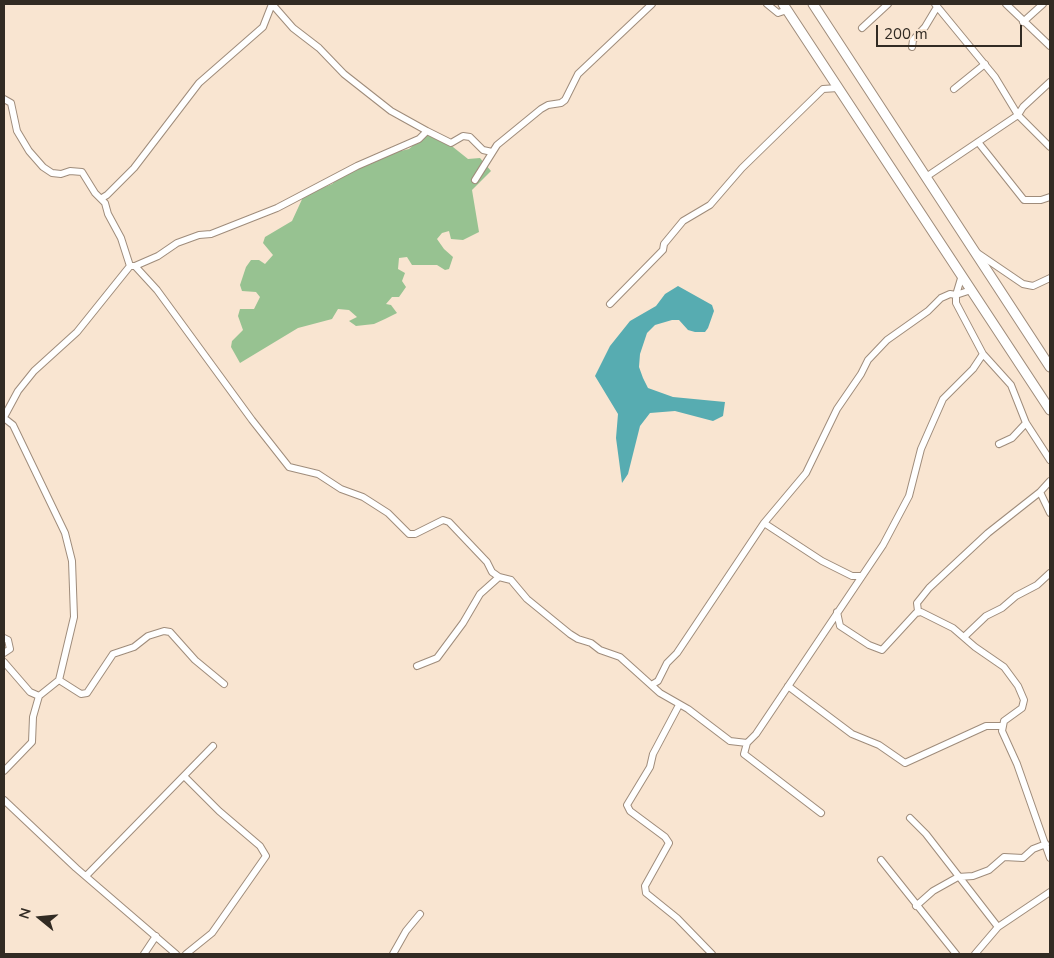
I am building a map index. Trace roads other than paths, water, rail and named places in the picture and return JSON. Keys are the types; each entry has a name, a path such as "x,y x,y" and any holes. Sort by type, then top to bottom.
{"highway":[{"path":"813,4 1050,367"},
{"path":"785,7 1050,410"}],"street":[{"path":"102,198 134,168 199,83 263,27 272,4 293,28 319,48 344,74 391,111 451,143 462,136 470,137 483,150 492,152"},
{"path":"475,180 492,152 541,109 548,105 561,104 565,100 578,74 652,4"},
{"path":"767,4 778,13 785,7"},
{"path":"862,28 888,4"},
{"path":"1006,4 1050,46"},
{"path":"1023,22 1043,4"},
{"path":"912,47 913,40 925,27 936,5 985,64 1018,115 1050,147"},
{"path":"954,88 985,64"},
{"path":"926,177 1018,115 1050,82"},
{"path":"610,304 664,250 664,244 682,221 710,205 742,168 823,89 838,88"},
{"path":"4,99 11,103 17,131 29,151 43,166 52,173 61,174 70,170 82,172 95,193 102,198 132,266 157,290 230,391 287,465 318,474 341,489 363,497 388,513 409,534 415,534 443,520 449,522 499,577 511,580 528,599 578,640 591,643 600,650 620,657 653,684 660,693 679,706 688,709 730,741 748,744"},
{"path":"4,771 32,742 33,717 39,696 59,680 74,617 72,561 65,532 13,425 4,418 18,391 34,371 77,332 132,266 158,256 176,243 199,235 211,234 277,208 357,166 419,139 427,131"},
{"path":"978,142 1024,200 1041,200 1050,197"},
{"path":"975,252 1023,284 1033,286 1050,278"},
{"path":"962,275 956,295 956,303 984,354 1011,385 1026,423 1050,460"},
{"path":"653,684 658,680 667,663 676,653 764,523 806,473 837,409 861,374 868,360 887,340 928,311 941,298 950,294 956,295 971,290"},
{"path":"821,812 744,754 748,744 883,546 909,496 921,449 943,399 973,369 984,354"},
{"path":"999,444 1018,434 1026,423"},
{"path":"837,612 840,626 869,645 882,650 918,612 917,603 929,588 988,533 1040,492 1050,481"},
{"path":"1040,492 1050,513"},
{"path":"764,523 836,569 852,576 861,576"},
{"path":"964,637 986,616 1002,608 1016,596 1037,586 1050,574"},
{"path":"417,666 437,658 463,623 480,594 499,577"},
{"path":"918,612 953,628 975,647 1004,666 1021,691 1024,700 1022,708 1004,721 1005,738 1050,858"},
{"path":"59,680 81,694 87,693 113,654 134,647 148,636 164,631 170,632 195,660 224,684"},
{"path":"4,638 8,640 10,649 4,654"},
{"path":"4,662 30,692 39,696"},
{"path":"788,686 852,734 879,745 905,763 986,726 1003,726"},
{"path":"679,706 653,754 650,767 627,804 630,811 665,837 669,843 645,886 646,893 678,918 712,954"},
{"path":"86,876 213,746"},
{"path":"184,776 219,811 260,846 266,856 212,933 186,954"},
{"path":"4,800 86,876 176,954"},
{"path":"910,818 926,834 998,926"},
{"path":"916,906 933,891 958,877 974,876 989,870 1004,858 1023,858 1033,850 1046,844"},
{"path":"881,860 956,954"},
{"path":"976,954 998,926 1050,892"},
{"path":"393,954 406,931 420,914"},
{"path":"144,954 156,936"}],"water":[{"path":"678,286 712,305 714,311 708,328 705,332 695,332 688,330 679,320 655,325 647,333 640,354 639,367 648,388 673,397 725,402 723,416 713,421 675,411 650,413 640,426 628,474 622,483 616,438 618,414 595,376 610,346 630,321 656,306 665,294"}]}
